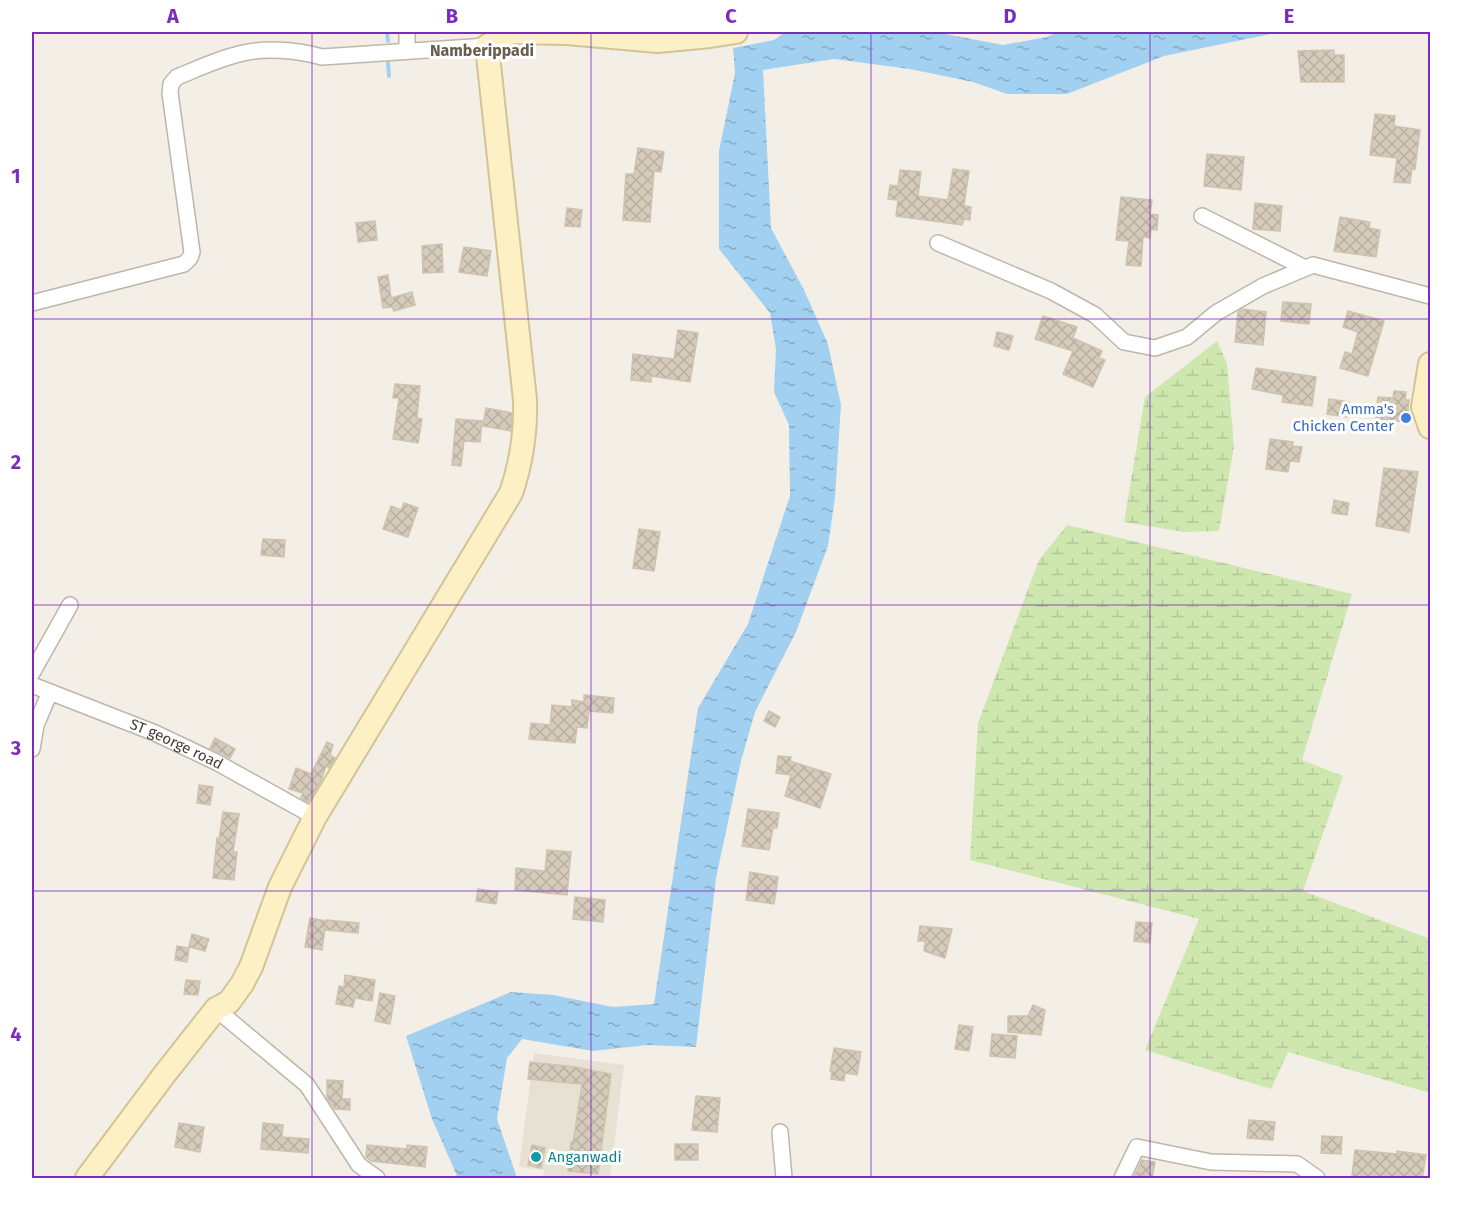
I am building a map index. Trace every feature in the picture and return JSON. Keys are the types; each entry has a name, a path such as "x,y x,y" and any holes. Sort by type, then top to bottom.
{"main road":[{"path":"87,1179 216,1009 229,1002 242,984 251,967 280,887 315,817 512,493 521,464 525,438 525,400 487,46 511,32 567,33 658,40 736,32"},
{"path":"1431,364 1423,407 1431,427"}],"street":[{"path":"407,32 407,51"},
{"path":"32,303 184,264 190,258 192,252 170,93 171,84 177,77 239,54 263,50 310,53 322,57 487,46"},
{"path":"1202,216 1305,268"},
{"path":"938,243 1052,291 1095,315 1124,342 1155,348 1187,338 1216,314 1263,286 1313,265 1431,296"},
{"path":"32,673 70,605"},
{"name":"ST george road","path":"32,685 155,733 216,762 315,817"},
{"path":"32,749 36,725 50,692"},
{"path":"216,1009 307,1085 359,1165 377,1179"},
{"path":"780,1132 784,1179"},
{"path":"1122,1179 1137,1147 1211,1162 1297,1164 1317,1179"}],"shaded area":[{"path":"534,1053 624,1065 610,1178 543,1178 544,1170 519,1167"}],"green space":[{"path":"1217,341 1227,363 1234,447 1219,531 1184,532 1124,522 1145,397"},
{"path":"1067,525 1352,594 1302,760 1343,776 1303,891 1430,939 1430,1093 1288,1052 1271,1089 1145,1050 1199,919 970,860 978,723 1039,560"}],"water":[{"path":"785,32 935,32 1003,45 1047,37 1058,32 1281,32 1164,56 1067,94 1007,94 973,82 910,69 834,59 763,70 771,228 804,290 828,344 841,405 835,497 828,546 796,632 755,712 741,761 716,878 696,1047 647,1045 593,1051 522,1039 507,1058 497,1119 517,1178 458,1178 432,1119 406,1036 511,992 553,995 613,1007 654,1004 698,708 748,624 790,496 789,425 774,392 776,349 770,313 719,249 719,151 735,73 733,48 774,40"}],"building":[{"path":"1334,50 1334,55 1344,55 1344,82 1301,82 1298,51"},
{"path":"1375,114 1395,116 1394,126 1420,130 1415,169 1412,168 1410,183 1394,182 1397,158 1370,155"},
{"path":"638,148 664,152 661,172 654,171 650,222 623,220 626,174 634,174"},
{"path":"1207,154 1244,157 1241,190 1204,186"},
{"path":"953,169 969,171 964,206 971,207 970,220 964,219 962,225 896,216 898,200 888,199 890,185 898,186 900,170 921,172 918,196 948,200"},
{"path":"1121,197 1152,200 1150,214 1158,215 1157,230 1151,229 1150,238 1143,237 1141,266 1126,265 1129,241 1116,240"},
{"path":"1255,203 1282,206 1280,231 1253,229"},
{"path":"567,208 582,210 580,227 565,226"},
{"path":"1340,217 1370,222 1369,228 1380,230 1376,257 1334,251"},
{"path":"375,221 377,240 358,242 356,223"},
{"path":"442,244 443,272 423,273 422,246"},
{"path":"464,247 491,251 487,276 459,272"},
{"path":"388,275 391,298 412,292 415,305 394,311 392,307 383,308 378,277"},
{"path":"1283,302 1311,304 1309,324 1281,321"},
{"path":"1242,309 1266,312 1263,345 1235,342 1238,312"},
{"path":"1348,311 1384,321 1368,376 1340,368 1345,352 1352,354 1358,332 1343,327"},
{"path":"1043,316 1077,327 1073,338 1102,351 1099,358 1105,360 1093,387 1063,374 1073,351 1035,339"},
{"path":"678,330 698,333 690,382 651,376 651,382 631,380 633,354 674,359"},
{"path":"997,332 1013,336 1009,350 994,346"},
{"path":"1256,368 1316,377 1312,406 1282,402 1283,395 1252,389"},
{"path":"395,384 420,386 417,418 422,419 418,443 393,439 399,398 393,398"},
{"path":"1394,391 1406,392 1405,400 1409,400 1407,422 1375,419 1378,397 1393,398"},
{"path":"1329,399 1349,402 1347,417 1327,414"},
{"path":"486,408 512,413 511,431 483,426"},
{"path":"456,419 482,421 480,442 464,441 461,466 452,465"},
{"path":"1270,439 1293,442 1292,446 1302,447 1299,462 1290,461 1288,472 1266,469"},
{"path":"1384,468 1418,472 1409,532 1376,526"},
{"path":"1334,500 1349,503 1347,515 1332,513"},
{"path":"404,503 418,508 408,537 383,529 391,506 401,510"},
{"path":"639,529 660,532 654,571 633,568"},
{"path":"263,539 285,540 284,557 261,555"},
{"path":"584,695 614,698 613,713 589,711 587,728 577,727 575,743 529,739 531,723 550,725 552,705 572,707 572,700 584,702"},
{"path":"769,711 780,717 775,727 764,721"},
{"path":"215,738 235,749 230,758 210,748"},
{"path":"327,742 333,745 330,755 335,758 329,768 326,766 321,781 308,802 301,798 303,793 289,789 296,768 311,774"},
{"path":"778,756 791,757 790,761 831,774 820,808 785,796 791,775 776,773"},
{"path":"199,785 213,787 210,805 197,803"},
{"path":"748,809 779,813 777,828 773,828 769,850 742,846"},
{"path":"223,812 239,814 233,852 237,852 234,880 213,878 217,838 219,839"},
{"path":"547,850 571,852 567,895 515,890 516,868 545,871"},
{"path":"750,872 778,877 774,904 746,900"},
{"path":"478,889 498,892 496,904 476,901"},
{"path":"575,897 605,900 603,922 573,919"},
{"path":"310,918 326,921 322,950 305,947"},
{"path":"326,920 359,923 358,933 325,930"},
{"path":"1136,922 1152,923 1150,943 1134,941"},
{"path":"920,926 952,929 945,958 924,951 925,941 918,941"},
{"path":"192,934 209,939 205,951 189,947"},
{"path":"177,946 189,948 187,962 175,960"},
{"path":"345,975 375,980 372,1001 355,998 353,1007 336,1004 339,986 344,987"},
{"path":"186,980 200,981 198,995 184,994"},
{"path":"380,993 395,996 390,1024 375,1021"},
{"path":"1033,1005 1045,1010 1041,1035 1008,1032 1008,1016 1028,1016"},
{"path":"959,1025 973,1027 969,1051 955,1049"},
{"path":"992,1034 1017,1036 1015,1058 990,1056"},
{"path":"834,1048 861,1052 857,1075 845,1073 844,1081 831,1079"},
{"path":"530,1062 611,1074 598,1174 568,1171 582,1084 528,1079"},
{"path":"327,1080 343,1081 342,1099 350,1099 350,1110 335,1109 327,1098"},
{"path":"696,1096 720,1098 717,1132 692,1130"},
{"path":"1249,1120 1275,1122 1273,1140 1247,1138"},
{"path":"179,1123 204,1127 200,1152 175,1147"},
{"path":"263,1123 283,1125 282,1137 309,1139 308,1153 261,1149"},
{"path":"1322,1136 1342,1137 1341,1154 1321,1153"},
{"path":"675,1144 698,1144 698,1160 675,1160"},
{"path":"367,1145 407,1149 407,1145 427,1147 425,1167 371,1161 366,1157"},
{"name":"Anganwadi","path":"532,1145 545,1148 541,1168 528,1165"},
{"path":"1355,1150 1397,1154 1397,1151 1426,1155 1422,1179 1379,1179 1352,1176"},
{"path":"1142,1160 1155,1162 1152,1179 1133,1179"}],"waterway":[{"path":"387,32 388,41"},
{"path":"388,63 389,76"}],"place":[{"name":"Amma's Chicken Center","path":"1406,418"},
{"name":"Anganwadi","path":"536,1157"}],"district":[{"name":"Namberippadi","path":"482,50"}]}
